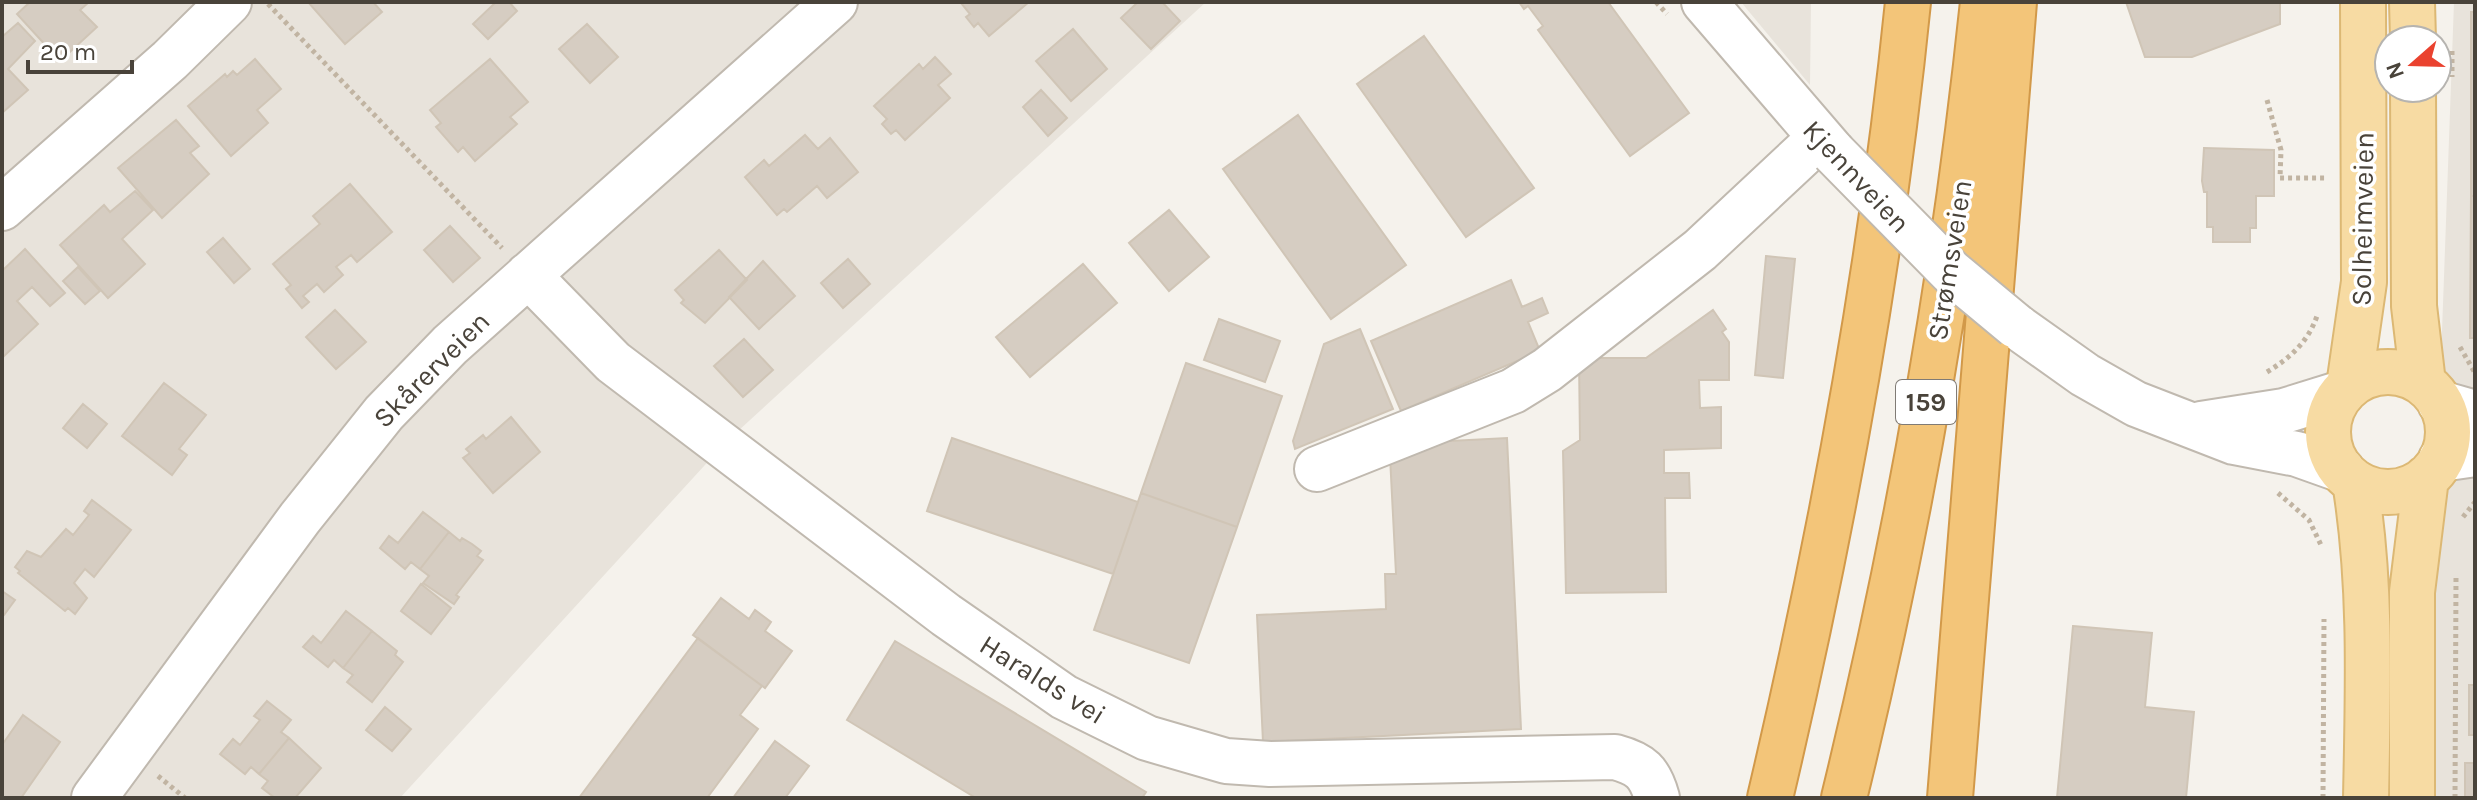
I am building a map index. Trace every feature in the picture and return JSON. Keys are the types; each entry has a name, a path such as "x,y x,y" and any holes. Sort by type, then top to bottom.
{"highway":[{"name":"159","path":"1770,798 1821,575 1850,422 1878,244 1908,2"},
{"name":"Strømsveien","path":"1844,798 1920,440 1954,238 1983,2"},
{"path":"1950,798 2014,2"}],"main road":[{"name":"Solheimveien","path":"2346,390 2364,282 2363,2"},
{"path":"2412,2 2413,24"},
{"name":"Solheimveien","path":"2413,104 2414,306 2446,400"},
{"path":"2366,798 2366,578 2348,476 2333,456 2329,423 2346,390 2377,373 2393,372 2446,400 2447,464 2413,569 2412,798"},
{"path":"2348,476 2383,492 2413,486 2447,464"}],"street":[{"path":"2,208 170,60 229,2"},
{"name":"Skårerveien","path":"94,798 358,443 430,365 835,2"},
{"name":"Kjennveien","path":"1704,2 1826,145 1951,272 2016,326 2085,375 2136,404 2234,442 2297,454 2348,476"},
{"path":"1317,469 1513,391 1547,370 1700,250 1826,145"},
{"name":"Haralds vei","path":"528,275 624,371 1011,663 1109,721 1147,738 1226,761 1315,764 1615,757 1636,762 1646,770 1657,798"},
{"name":"Kjennveien","path":"2195,425 2284,411 2346,390"}],"path":[{"path":"267,2 528,275"},
{"path":"2267,100 2281,150 2280,178 2324,178"},
{"path":"2324,162 2324,193"},
{"path":"2263,375 2299,349 2311,331 2320,305"},
{"path":"2267,489 2294,503 2309,520 2322,549"},
{"path":"2458,530 2466,511 2475,502"},
{"path":"2455,798 2456,562"},
{"path":"2323,798 2324,609"}],"shaded area":[{"path":"2,2 1206,2 726,442 400,798 2,798"},
{"path":"1741,2 1811,2 1810,85"},
{"path":"2454,2 2475,2 2475,798 2425,798 2450,104 2453,104"}],"building":[{"path":"30,2 89,2 80,10 97,27 60,61 17,14"},
{"path":"308,2 373,2 382,12 345,44"},
{"path":"496,2 509,2 517,11 488,39 473,24"},
{"path":"1029,2 989,36 978,23 974,27 966,17 970,14 961,3"},
{"path":"1138,2 1162,2 1180,21 1151,49 1121,18"},
{"path":"1519,2 1608,2 1689,113 1630,156 1538,30 1543,26 1528,6 1524,9"},
{"path":"2126,2 2280,2 2280,24 2192,57 2145,57"},
{"path":"2471,12 2475,12 2475,196 2471,196"},
{"path":"18,23 35,41 8,69 28,90 2,113 2,37"},
{"path":"587,24 618,57 590,83 559,49"},
{"path":"1073,29 1107,69 1071,101 1036,61"},
{"path":"1424,36 1534,188 1466,237 1357,84"},
{"path":"935,57 951,74 938,85 950,98 905,140 896,130 891,134 882,124 887,119 874,106 919,64 923,69"},
{"path":"255,59 281,89 257,110 268,123 231,156 188,106 225,74 227,77 233,71 237,75"},
{"path":"490,59 528,102 510,117 517,124 475,161 463,147 458,152 436,127 441,123 430,110"},
{"path":"1041,90 1067,118 1048,136 1023,107"},
{"path":"1298,115 1406,265 1331,319 1223,169"},
{"path":"176,120 199,146 190,153 209,174 162,218 118,168"},
{"path":"805,135 818,149 830,138 858,172 827,198 817,186 787,212 784,209 777,215 745,177 764,160 769,166"},
{"path":"2204,148 2274,150 2274,196 2256,196 2256,228 2250,228 2250,242 2213,242 2213,227 2207,227 2207,192 2204,192 2202,181"},
{"path":"350,184 392,232 357,262 351,255 336,267 343,275 324,292 317,284 303,296 309,302 302,308 286,289 291,285 273,264 320,224 313,216"},
{"path":"135,191 153,210 122,239 145,264 108,298 60,245 104,205 110,212"},
{"path":"2471,196 2475,196 2475,338 2470,338"},
{"path":"1169,210 1209,257 1169,291 1129,243"},
{"path":"450,226 480,258 453,282 424,250"},
{"path":"223,238 250,269 234,283 207,252"},
{"path":"25,249 65,293 50,306 32,287 17,301 38,324 2,358 2,271"},
{"path":"719,250 747,280 705,323 681,303 684,300 675,290"},
{"path":"1766,256 1795,259 1783,378 1755,375"},
{"path":"848,259 870,284 843,308 821,283"},
{"path":"763,261 795,296 759,329 729,297"},
{"path":"1083,264 1117,303 1030,377 996,337"},
{"path":"78,267 100,291 85,304 63,281"},
{"path":"1511,280 1522,307 1542,298 1548,313 1528,322 1540,351 1401,411 1371,341"},
{"path":"335,310 366,342 336,369 306,337"},
{"path":"1713,310 1726,329 1722,332 1729,342 1729,380 1699,380 1700,408 1721,407 1721,448 1664,450 1664,473 1689,473 1690,498 1665,498 1666,592 1566,593 1563,451 1580,440 1579,358 1646,358"},
{"path":"1219,319 1280,341 1265,382 1204,360"},
{"path":"1360,329 1393,409 1295,449 1293,441 1324,344"},
{"path":"744,339 773,370 743,397 714,366"},
{"path":"1186,363 1282,396 1237,527 1141,493"},
{"path":"164,383 206,415 179,449 187,455 172,475 122,436"},
{"path":"83,404 107,424 87,448 63,428"},
{"path":"511,417 540,452 493,493 463,458 470,453 466,449 483,435 486,439"},
{"path":"952,438 1138,502 1113,574 927,511"},
{"path":"1507,438 1521,729 1263,742 1257,615 1386,609 1385,574 1396,574 1390,456 1411,443"},
{"path":"1141,493 1237,527 1189,663 1094,630"},
{"path":"92,500 131,530 94,577 85,569 74,583 87,598 75,614 68,608 65,611 18,573 20,571 15,567 27,551 41,557 66,529 73,535 89,515 84,511"},
{"path":"423,512 449,532 420,569 411,562 405,569 380,548 389,536 398,543"},
{"path":"449,532 481,551 477,556 483,560 456,595 459,597 454,604 423,583 429,576 420,569"},
{"path":"421,584 451,608 431,634 401,611"},
{"path":"2,591 15,600 4,615 2,614"},
{"path":"721,598 749,619 755,610 771,622 765,631 792,651 765,688 693,635"},
{"path":"346,611 372,631 343,668 334,660 328,667 303,647 313,636 321,643"},
{"path":"2073,626 2152,633 2145,707 2194,712 2186,798 2057,798"},
{"path":"372,631 397,651 395,655 403,662 372,702 347,682 353,675 343,668"},
{"path":"698,638 762,686 740,715 758,729 707,798 579,798"},
{"path":"895,641 1146,792 1142,798 976,798 847,720"},
{"path":"2469,685 2475,685 2475,735 2469,735"},
{"path":"267,701 291,720 281,732 289,738 259,774 251,767 245,774 220,754 233,739 240,745 260,720 254,716"},
{"path":"385,707 411,729 392,751 366,730"},
{"path":"23,715 60,742 21,798 2,798 2,745"},
{"path":"289,738 321,768 295,798 275,798 262,788 268,781 259,774"},
{"path":"775,741 809,766 785,798 733,798"},
{"path":"2465,763 2475,763 2475,798 2465,798"}]}
